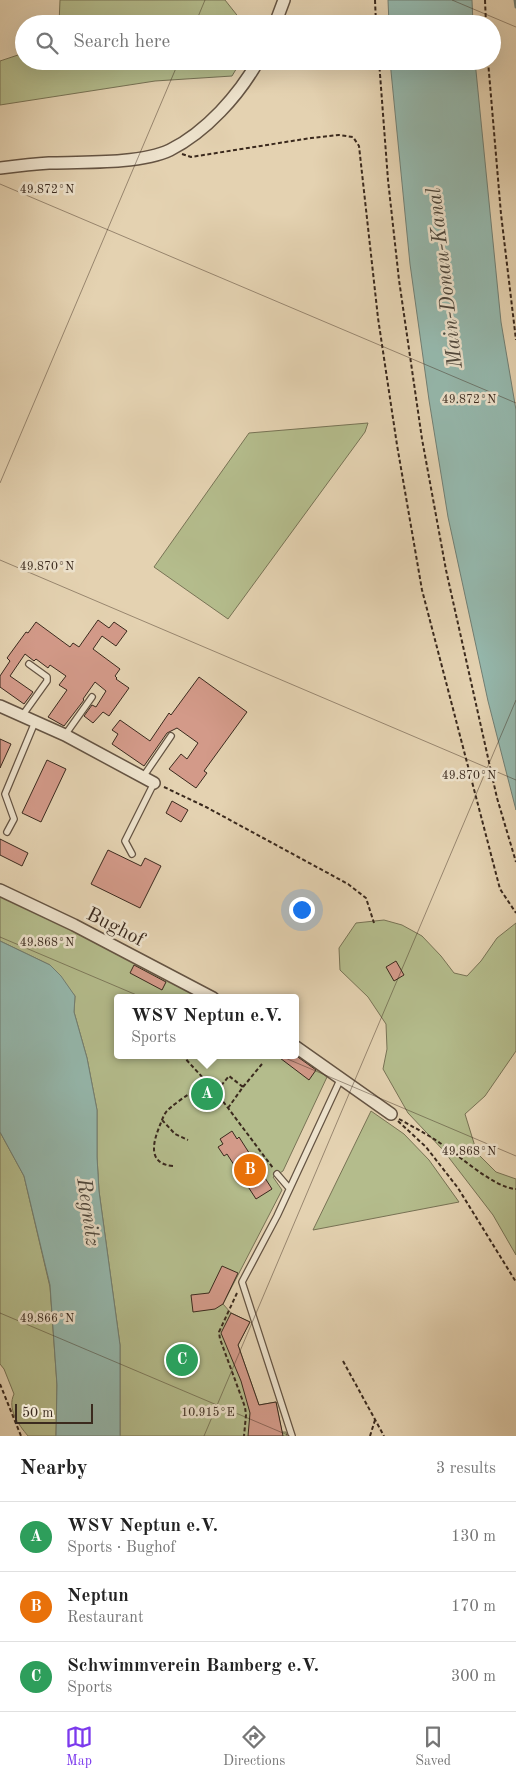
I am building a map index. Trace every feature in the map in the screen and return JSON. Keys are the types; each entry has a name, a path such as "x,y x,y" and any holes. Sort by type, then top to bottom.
{"street":[{"path":"278,15 284,0"},
{"path":"0,168 146,157 170,150 200,130 225,107 253,70"},
{"path":"0,706 65,735 154,783"},
{"name":"Bughof","path":"0,890 74,925 205,994"},
{"path":"299,1049 391,1114"}],"lane":[{"path":"22,716 47,681 47,678 29,664"},
{"path":"65,735 92,697"},
{"path":"7,832 14,819 5,794 35,722"},
{"path":"143,777 171,736"},
{"path":"132,854 125,841 154,783"},
{"path":"292,1436 242,1282 277,1216 342,1078"},
{"path":"277,1174 289,1188"}],"path":[{"path":"375,0 376,15"},
{"path":"485,0 486,15"},
{"path":"380,70 388,180 399,280 422,439 446,570 497,798 516,862"},
{"path":"489,70 501,214 516,340"},
{"path":"170,150 192,158 340,134 352,137 359,146 378,318 397,446 422,590 500,889 516,913"},
{"path":"154,783 206,807 348,884 366,898 374,923"},
{"path":"186,1059 216,1092 277,1174"},
{"path":"228,1108 262,1064"},
{"path":"216,1092 229,1076 243,1087"},
{"path":"173,1166 163,1165 157,1159 153,1150 154,1138 167,1110 193,1092 216,1092"},
{"path":"391,1114 439,1142 488,1177 511,1189 516,1189"},
{"path":"391,1114 426,1147 458,1188 516,1282"},
{"path":"162,1120 175,1134 188,1140"},
{"path":"242,1282 219,1332 245,1407 244,1436"},
{"path":"343,1360 384,1436"},
{"path":"0,1384 21,1436"},
{"path":"370,1436 375,1420"}],"green space":[{"path":"60,0 225,0 237,15 59,15"},
{"path":"15,56 15,70 236,70 232,76 155,81 0,105 0,61"},
{"path":"368,423 365,432 228,619 154,567 249,433"},
{"path":"0,893 193,994 114,994 114,1059 299,1059 299,1056 327,1077 283,1171 273,1177 282,1190 223,1304 231,1313 250,1322 238,1345 259,1405 276,1402 282,1432 286,1432 287,1436 120,1436 120,1345 99,1191 97,1110 87,1058 74,1012 75,996 50,965 0,941"},
{"path":"384,920 402,925 422,936 454,973 467,976 481,961 497,938 516,923 516,1051 485,1096 465,1114 477,1153 496,1172 516,1179 516,1255 493,1215 443,1150 408,1113 383,1069 387,1049 386,1024 368,997 340,970 339,948 356,923"},
{"path":"371,1111 404,1134 429,1160 459,1202 313,1230"},
{"path":"0,1132 24,1176 50,1287 57,1385 56,1436 28,1436 24,1431 13,1411 12,1400 14,1394 4,1369 0,1364"}],"water":[{"path":"388,0 472,0 473,15 389,15"},
{"name":"Main-Donau-Kanal","path":"391,70 476,70 501,322 516,410 516,810 488,701 448,517 410,264"},
{"name":"Regnitz","path":"0,941 50,965 61,976 75,996 74,1012 87,1058 97,1110 99,1191 120,1345 120,1436 56,1436 57,1385 50,1285 24,1176 0,1132"}],"building":[{"path":"98,620 109,628 114,622 127,631 116,646 102,636 93,649 120,669 115,676 116,679 129,688 109,716 103,712 93,723 84,716 92,705 96,707 106,691 95,682 64,726 48,717 67,690 59,685 66,676 50,665 48,668 25,654 10,676 33,692 24,704 0,687 0,676 10,661 7,658 26,632 28,633 36,622 70,647 73,643 79,647"},
{"path":"199,677 247,712 204,771 207,773 196,788 169,769 181,754 187,759 198,743 177,728 167,733 144,766 112,744 118,734 112,730 120,720 150,741 169,713 171,715"},
{"path":"0,739 11,744 0,768"},
{"path":"47,760 66,769 41,822 22,813"},
{"path":"172,801 188,810 181,822 166,813"},
{"path":"0,839 28,853 22,866 0,855"},
{"path":"108,850 141,866 145,858 161,866 140,908 91,884"},
{"path":"396,961 404,975 394,981 386,967"},
{"path":"134,965 166,982 162,990 130,973"},
{"path":"299,1058 316,1070 309,1080 281,1059"},
{"path":"232,1131 237,1139 239,1137 272,1189 256,1199 227,1154 224,1156 218,1147 223,1144 220,1139"},
{"path":"222,1266 238,1273 223,1304 215,1309 193,1312 191,1295 209,1293"},
{"path":"231,1313 250,1322 238,1345 259,1405 276,1402 283,1436 248,1436 250,1413 241,1381 221,1333"}],"waterway":[{"path":"515,0 516,7"}],"place":[{"name":"WSV Neptun e.V.","path":"207,1094"},
{"name":"Neptun","path":"250,1170"},
{"name":"Schwimmverein Bamberg e.V.","path":"182,1360"}]}
